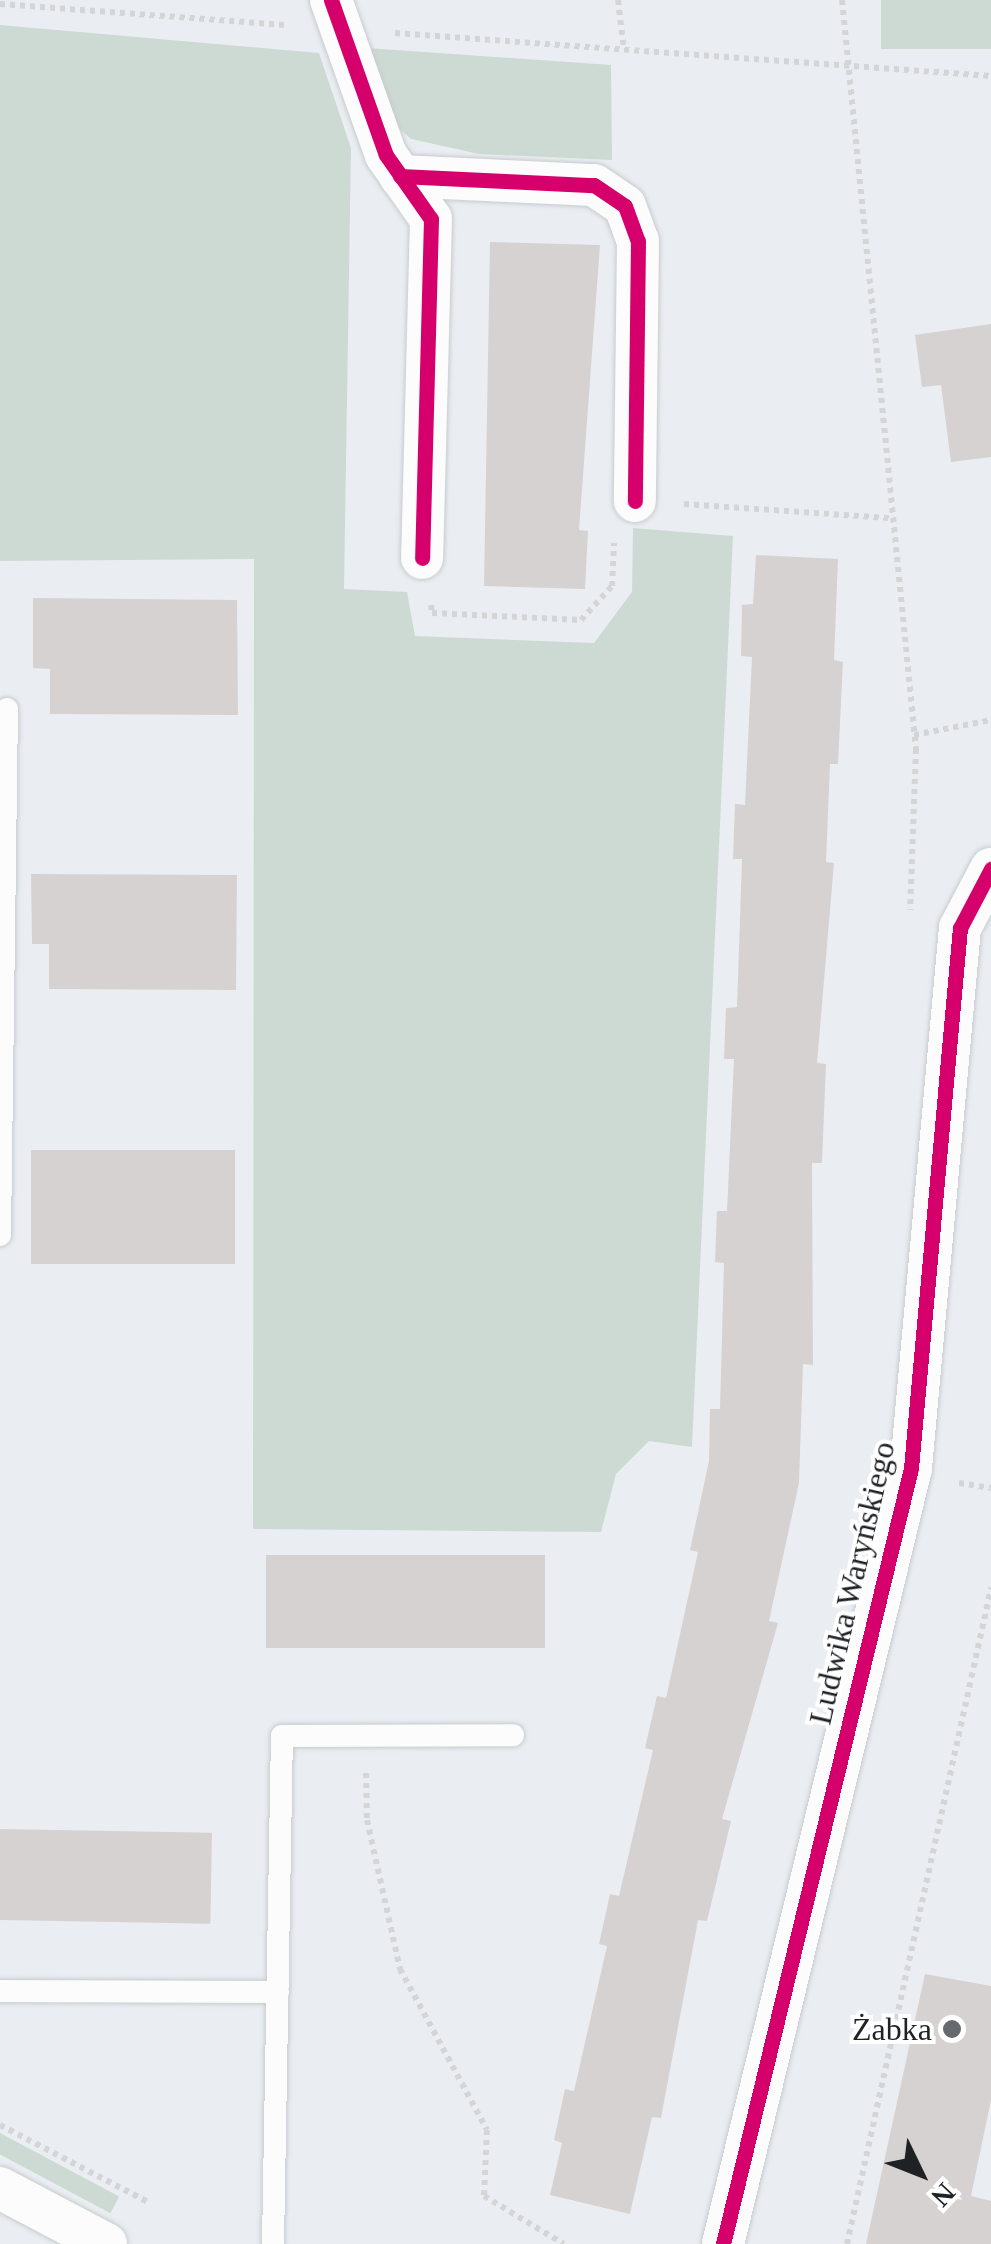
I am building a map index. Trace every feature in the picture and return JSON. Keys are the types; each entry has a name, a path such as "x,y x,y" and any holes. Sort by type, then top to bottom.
{"street":[{"path":"336,15 400,176 431,219 422,558"},
{"path":"400,176 594,185 625,206 638,240 635,500"},
{"name":"Ludwika Waryńskiego","path":"723,2244 911,1468 960,928 991,869"},
{"path":"0,2188 106,2244"}],"lane":[{"path":"0,1235 7,709"},
{"path":"273,2244 282,1736 513,1735"},
{"path":"0,1990 278,1992"}],"path":[{"path":"60,6 69,0"},
{"path":"618,0 624,50"},
{"path":"842,0 914,735 909,931"},
{"path":"0,4 336,15 624,50 991,76"},
{"path":"914,735 991,720"},
{"path":"847,2244 991,1588"},
{"path":"364,1736 367,1820 400,1969 487,2130 484,2196 564,2244"},
{"path":"0,2125 150,2203"}],"shaded area":[{"path":"881,0 991,0 991,49 881,49"},
{"path":"0,25 319,53 351,148 344,589 407,592 415,636 594,643 632,592 633,528 733,536 692,1447 649,1441 616,1474 601,1532 253,1529 254,559 0,561"},
{"path":"367,48 611,65 612,160 479,154 411,139 394,124"},
{"path":"0,2133 119,2196 110,2213 0,2155"}],"building":[{"path":"490,242 600,245 579,530 588,531 585,589 484,586"},
{"path":"991,324 991,457 951,462 941,385 922,387 915,335"},
{"path":"756,555 838,559 834,660 843,662 838,764 830,764 826,862 834,863 817,1063 826,1064 822,1163 812,1163 813,1365 803,1364 799,1483 769,1621 778,1623 722,1819 731,1821 707,1921 698,1920 661,2118 652,2117 630,2214 550,2195 562,2143 554,2140 565,2089 574,2091 607,1946 599,1944 610,1894 619,1896 653,1750 645,1748 657,1696 666,1698 698,1552 690,1550 709,1461 710,1409 720,1409 724,1263 715,1262 717,1211 727,1211 734,1059 724,1059 726,1008 737,1007 742,859 733,859 735,804 745,805 752,657 741,656 742,605 753,604"},
{"path":"33,598 237,600 238,715 50,714 50,669 33,668"},
{"path":"31,874 237,875 236,990 49,989 49,944 32,944"},
{"path":"31,1150 235,1150 235,1264 31,1264"},
{"path":"266,1555 545,1555 545,1648 266,1648"},
{"path":"0,1829 212,1833 210,1924 0,1920"},
{"path":"925,1974 991,1986 991,2100 971,2196 991,2201 991,2244 866,2244"}],"cycle path":[{"path":"331,0 386,155 431,219 422,558"},
{"path":"400,176 594,185 625,206 638,241 635,501"},
{"path":"723,2244 911,1468 960,928 991,869"}],"place":[{"name":"Żabka","path":"952,2029"}]}
